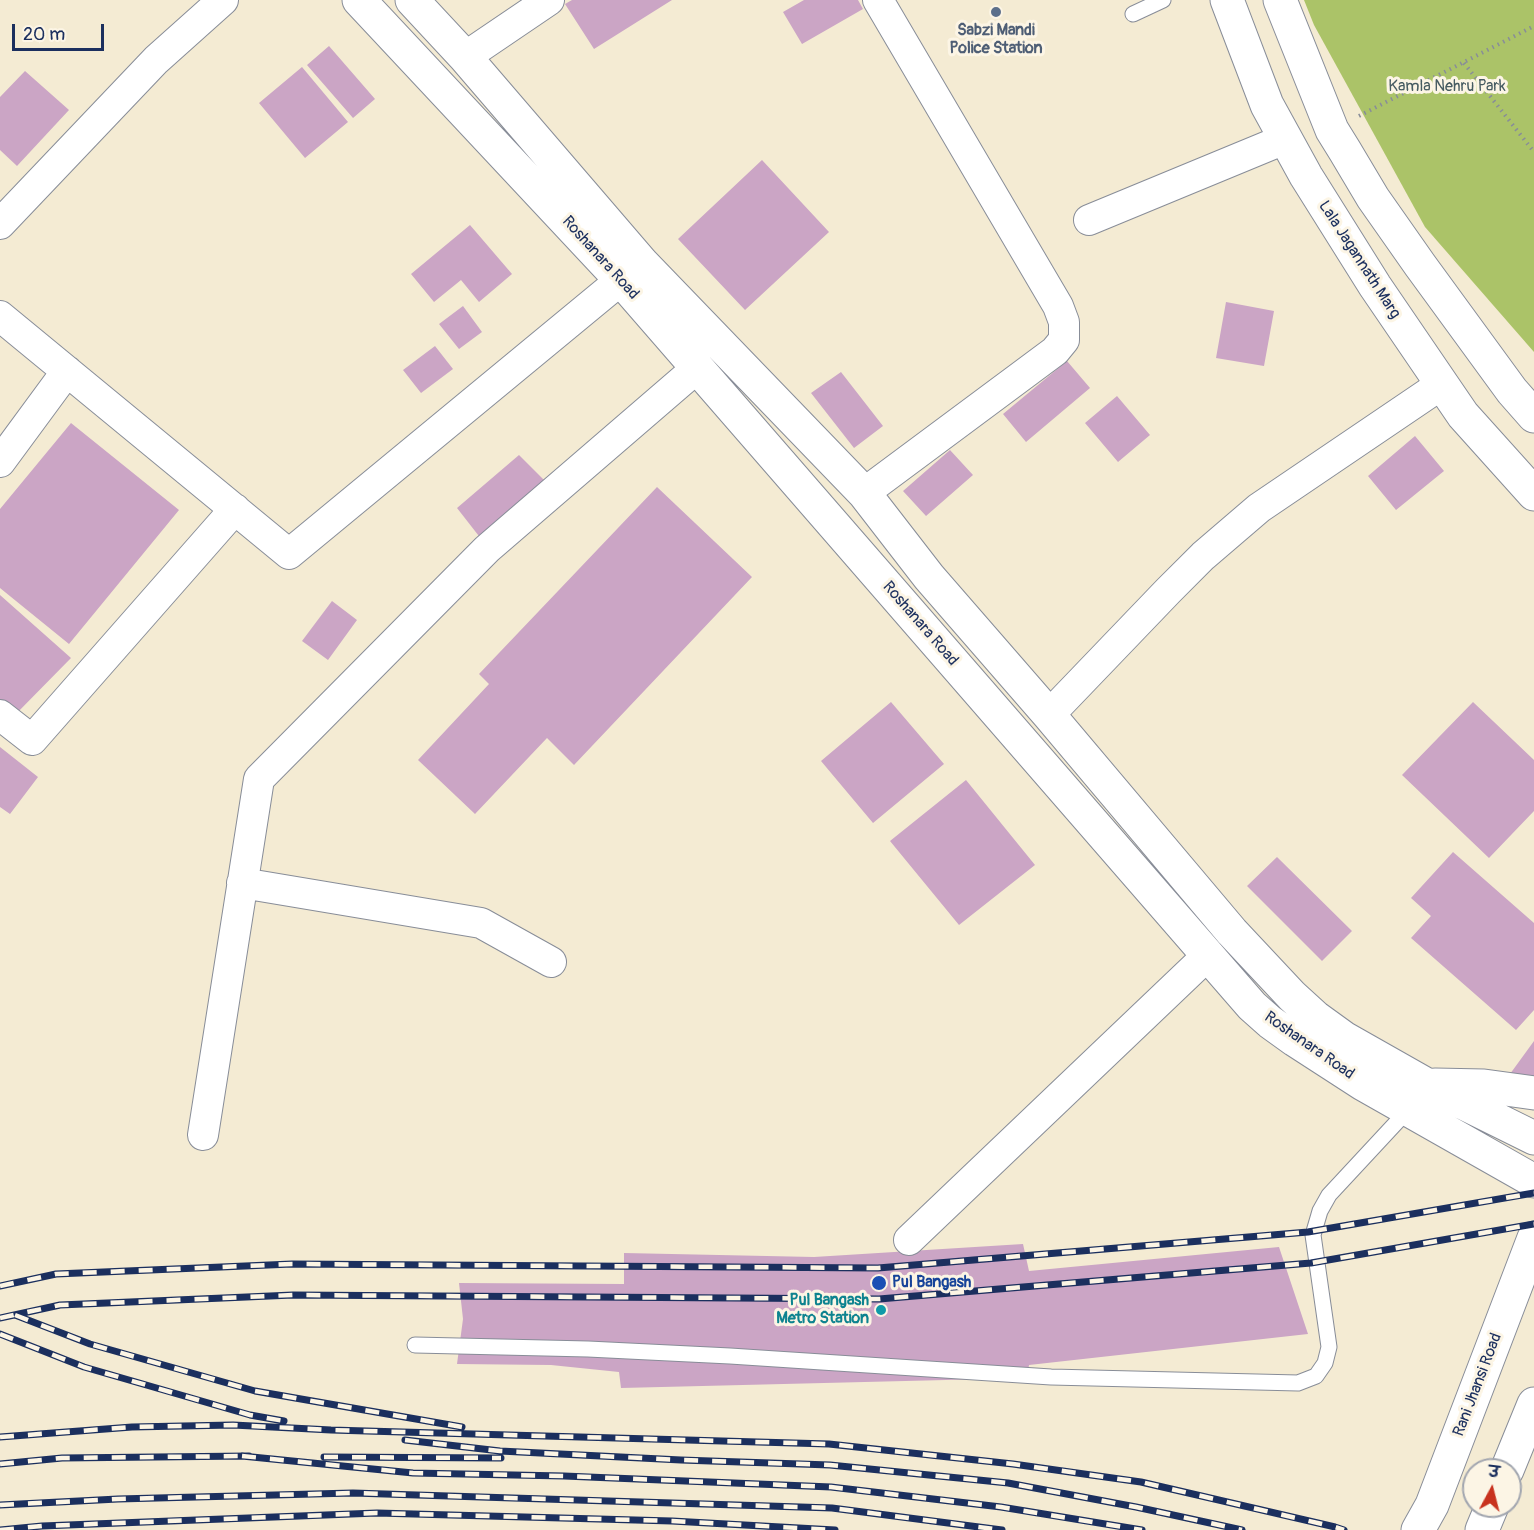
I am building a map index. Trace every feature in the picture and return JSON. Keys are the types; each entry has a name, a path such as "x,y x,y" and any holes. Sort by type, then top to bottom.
{"street":[{"path":"0,224 156,60 223,0"},
{"name":"Roshanara Road","path":"359,0 632,272 864,493 929,578 1049,715 1232,932 1293,996 1315,1017 1417,1097 1534,1182"},
{"name":"Roshanara Road","path":"412,0 465,57 632,272 697,368 1252,1006 1295,1040 1363,1084 1417,1097 1534,1138"},
{"path":"465,57 549,0"},
{"path":"864,493 1054,351 1064,340 1064,322 1058,306 878,0"},
{"name":"Lala Jagannath Marg","path":"1227,0 1267,105 1306,176 1375,286 1463,415 1534,494"},
{"path":"1280,0 1338,141 1373,198 1420,265 1512,391 1534,416"},
{"path":"1089,220 1286,139"},
{"path":"1306,176 1338,141"},
{"path":"0,316 289,554 632,272"},
{"path":"203,1135 259,779 487,549 697,368"},
{"path":"0,462 67,371"},
{"path":"1049,715 1203,556 1259,508 1442,384"},
{"path":"0,715 32,740 235,510"},
{"path":"242,883 481,923 551,962"},
{"path":"909,1240 1208,956"},
{"path":"1417,1097 1484,1086 1534,1093"},
{"name":"Rani Jhansi Road","path":"1425,1518 1534,1238"},
{"path":"1512,1458 1534,1404"}],"lane":[{"path":"1133,14 1163,0"},
{"path":"415,1345 588,1349 730,1356 1051,1377 1298,1383 1316,1376 1325,1363 1329,1347 1313,1235 1320,1211 1329,1195 1417,1097"}],"path":[{"path":"1338,141 1464,63 1534,26"},
{"path":"1464,63 1534,152"}],"green space":[{"name":"Kamla Nehru Park","path":"1304,0 1534,0 1534,352 1425,227 1314,25"}],"building":[{"path":"572,0 672,0 594,49 565,4"},
{"path":"804,0 858,0 863,9 802,44 783,12"},
{"path":"329,46 375,99 353,118 307,65"},
{"path":"302,67 348,122 305,158 259,103"},
{"path":"25,71 69,110 17,166 0,150 0,97"},
{"path":"762,160 829,232 745,310 678,239"},
{"path":"470,225 512,274 479,302 461,280 434,302 411,274"},
{"path":"1226,302 1274,311 1264,366 1216,358"},
{"path":"463,306 482,332 459,349 439,324"},
{"path":"435,346 453,369 421,393 403,370"},
{"path":"1067,361 1090,388 1026,442 1003,414"},
{"path":"841,372 883,426 854,448 811,393"},
{"path":"1117,396 1150,435 1118,462 1085,423"},
{"path":"71,423 179,510 69,644 0,588 0,509"},
{"path":"1415,436 1444,471 1396,510 1368,476"},
{"path":"950,450 973,475 926,516 903,491"},
{"path":"519,455 549,485 482,540 457,508"},
{"path":"657,487 752,577 574,765 547,738 475,814 418,760 489,684 479,674"},
{"path":"0,595 71,658 13,717 0,706"},
{"path":"332,601 357,620 328,660 302,641"},
{"path":"891,702 944,764 873,823 821,761"},
{"path":"1473,702 1534,760 1534,811 1489,858 1402,775"},
{"path":"0,747 38,777 10,814 0,807"},
{"path":"966,780 1035,865 959,925 890,841"},
{"path":"1453,852 1534,923 1534,1010 1516,1030 1411,938 1431,916 1411,898"},
{"path":"1277,857 1352,931 1322,961 1247,886"},
{"path":"1534,1041 1534,1082 1510,1074"},
{"name":"Pul Bangash Metro Station","path":"1023,1244 1029,1271 1279,1247 1308,1334 1029,1365 1027,1378 621,1388 619,1372 551,1365 457,1364 463,1319 459,1283 624,1284 624,1253 814,1257"}],"railway":[{"path":"0,1286 56,1274 292,1264 878,1268 1308,1232 1534,1193"},
{"path":"0,1318 60,1305 293,1295 879,1299 1311,1263 1534,1224"},
{"path":"15,1315 90,1344 255,1391 462,1427"},
{"path":"0,1334 84,1367 250,1415 284,1421"},
{"path":"0,1437 132,1427 233,1425 331,1430 829,1444 1013,1464 1141,1482 1344,1530"},
{"path":"405,1440 500,1451 830,1465 1008,1483 1242,1530"},
{"path":"242,1456 413,1473 564,1476 831,1487 1001,1507 1142,1530"},
{"path":"0,1464 62,1458 249,1456"},
{"path":"324,1457 501,1458"},
{"path":"0,1505 118,1499 353,1493 832,1508 1002,1530"},
{"path":"0,1530 42,1526 377,1513 672,1521 835,1530"}],"place":[{"name":"Sabzi Mandi Police Station","path":"996,12"},
{"name":"Pul Bangash","path":"879,1283"},
{"name":"Pul Bangash Metro Station","path":"881,1310"}]}
